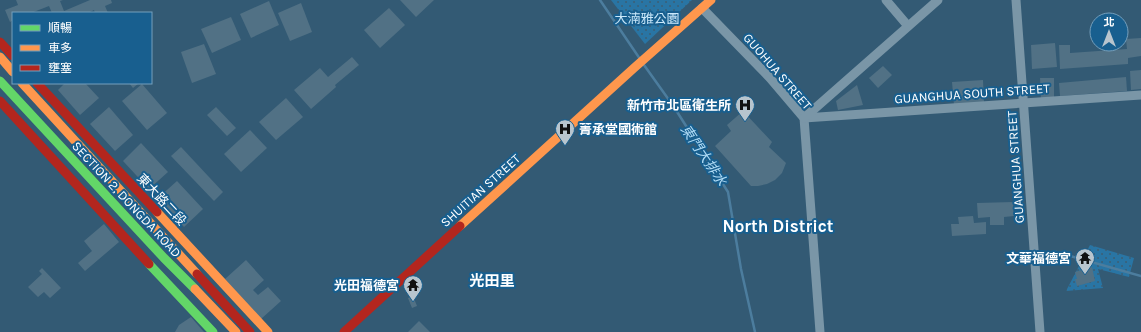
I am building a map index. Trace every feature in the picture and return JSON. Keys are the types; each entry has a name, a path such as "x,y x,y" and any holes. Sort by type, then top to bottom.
{"street":[{"name":"SHUITIAN STREET","path":"344,332 710,0"},
{"path":"886,0 908,26"},
{"path":"804,118 938,0"},
{"name":"GUANGHUA STREET","path":"1016,0 1040,332"},
{"name":"GUOHUA STREET","path":"702,8 770,78 804,118 820,332"},
{"path":"0,42 12,55"},
{"path":"0,57 12,71"},
{"name":"SECTION 2, DONGDA ROAD","path":"0,81 164,258 236,332"},
{"name":"SECTION 2, DONGDA ROAD","path":"23,84 250,332"},
{"name":"東大路二段","path":"38,84 268,332"},
{"name":"GUANGHUA SOUTH STREET","path":"804,118 1141,95"},
{"path":"0,101 135,250 213,332"}],"green space":[{"name":"大湳雅公園","path":"611,0 692,0 645,44"},
{"path":"1090,245 1134,258 1129,277 1098,269 1103,288 1066,291"}],"building":[{"path":"16,0 63,0 60,1 64,11 90,0 111,0 112,3 105,6 108,12 95,12 94,10 90,12 52,12 49,6 34,12 12,12 12,21 10,22 5,10 18,5"},
{"path":"400,0 434,0 416,17"},
{"path":"269,1 279,25 251,38 240,14"},
{"path":"301,3 312,32 290,41 278,13"},
{"path":"389,8 405,25 380,48 364,30"},
{"path":"231,17 241,40 212,53 201,29"},
{"path":"1141,38 1141,56 1128,58 1128,64 1060,69 1059,45 1070,45 1070,53 1129,52 1129,39"},
{"path":"1055,43 1057,67 1032,69 1031,45"},
{"path":"204,44 216,74 192,83 181,52"},
{"path":"352,57 359,65 335,85 336,87 311,109 294,90 320,68 328,77"},
{"path":"883,66 892,75 878,88 869,78"},
{"path":"1141,70 1141,89 1131,90 1130,71"},
{"path":"1126,77 1127,91 1060,96 1059,83"},
{"path":"1040,78 1054,78 1054,98 1041,99"},
{"path":"983,80 984,103 954,105 952,82"},
{"path":"64,84 86,84 99,98 80,115 58,90"},
{"path":"130,84 138,84 133,88"},
{"path":"142,84 167,113 147,130 122,101"},
{"path":"857,85 863,105 838,110 836,101"},
{"path":"286,98 303,117 276,140 259,122"},
{"path":"109,107 133,135 115,151 90,124"},
{"path":"216,107 236,128 227,136 207,115"},
{"path":"743,111 772,142 769,147 786,163 782,173 775,180 767,184 751,186 715,146 731,131 727,125"},
{"path":"250,130 267,148 241,172 224,154"},
{"path":"141,143 168,172 149,189 123,161"},
{"path":"181,147 223,192 214,201 171,156"},
{"path":"177,181 203,209 184,227 158,198"},
{"path":"1013,202 1014,216 1004,217 1004,225 990,225 990,217 978,218 977,203"},
{"path":"973,216 974,223 986,222 986,234 952,236 951,224 959,224 958,217"},
{"path":"104,224 119,242 85,271 78,263 92,251 84,241"},
{"path":"246,260 264,280 253,290 258,295 268,287 281,301 261,319 225,279"},
{"name":"文華福德宮","path":"1092,267 1095,281 1077,286 1075,272"},
{"path":"42,268 61,288 50,298 44,292 38,297 28,287 42,274 39,271"},
{"name":"光田福德宮","path":"413,296 417,306 412,308 408,298"},
{"path":"191,317 204,332 175,332 179,325"},
{"path":"419,321 430,332 408,332"}],"waterway":[{"name":"東門大排水","path":"600,0 640,59"},
{"name":"東門大排水","path":"644,65 674,107 728,192 741,269 755,332"},
{"path":"1056,252 1141,276"}],"traffic: fast":[{"path":"0,81 164,258 195,289"},
{"path":"149,264 213,332"}],"traffic: slow":[{"path":"460,226 711,0"},
{"path":"0,57 12,71"},
{"path":"23,84 197,274"},
{"path":"157,212 268,332"},
{"path":"195,289 236,332"}],"traffic: jam":[{"path":"0,42 12,55"},
{"path":"38,84 157,212"},
{"path":"0,101 149,264"},
{"path":"344,332 460,226"},
{"path":"197,274 250,332"}],"place":[{"name":"新竹市北區衛生所","path":"745,122"},
{"name":"菁承堂國術館","path":"565,146"},
{"name":"文華福德宮","path":"1085,275"},
{"name":"光田福德宮","path":"413,302"}],"district":[{"name":"North District","path":"778,226"},
{"name":"光田里","path":"492,281"}]}
